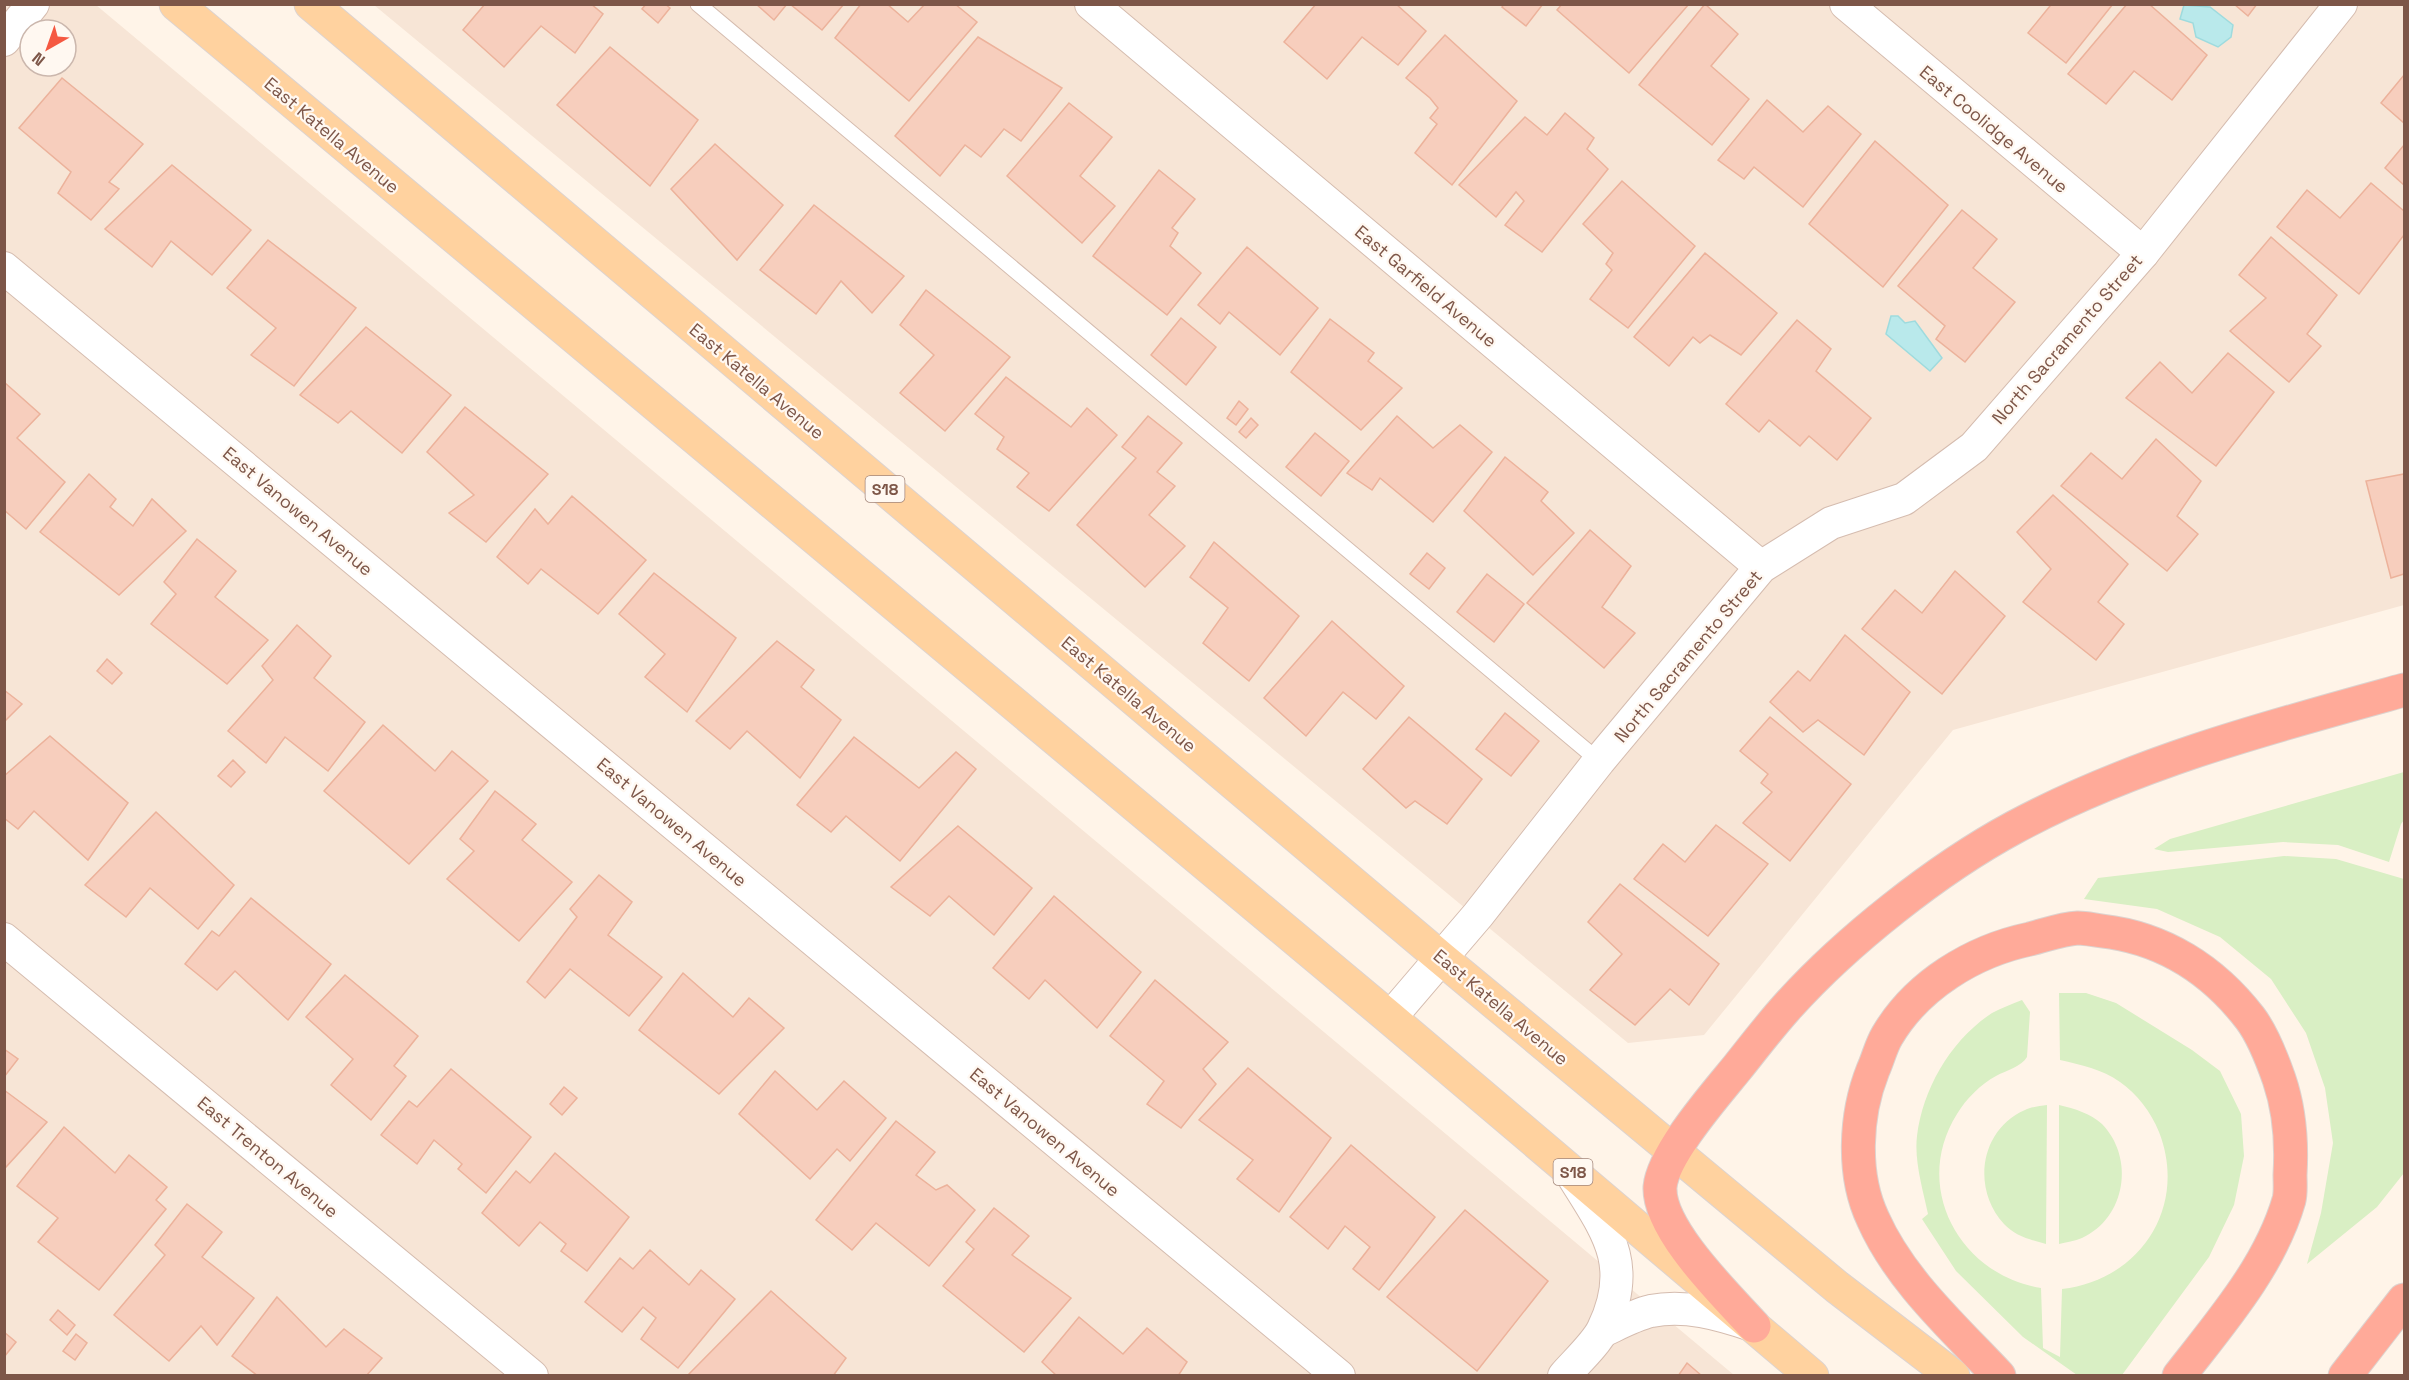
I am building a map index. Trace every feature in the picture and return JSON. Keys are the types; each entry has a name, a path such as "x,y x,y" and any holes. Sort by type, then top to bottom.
{"highway":[{"path":"1754,1326 1681,1241 1665,1213 1660,1189 1664,1169 1674,1151 1715,1094 1787,1007 1825,969 1882,919 1947,869 2014,828 2094,789 2202,750 2404,690"},
{"path":"1999,1376 1937,1310 1901,1266 1873,1220 1861,1187 1859,1130 1867,1085 1886,1037 1909,1006 1939,980 1977,956 2010,942 2079,928 2122,933 2166,947 2187,959 2221,986 2252,1021 2272,1060 2288,1104 2291,1147 2290,1197 2265,1255 2247,1286 2180,1376"},
{"path":"2345,1376 2404,1300"}],"main road":[{"name":"East Katella Avenue","path":"176,4 1569,1168 1812,1376"},
{"name":"East Katella Avenue","path":"311,4 1442,958 1837,1287 1953,1376"}],"street":[{"path":"4,40 33,4"},
{"name":"East Garfield Avenue","path":"1091,4 1761,567"},
{"name":"East Coolidge Avenue","path":"1846,4 2143,253"},
{"name":"North Sacramento Street","path":"1390,1018 1442,958 1599,761 1761,567 1831,523 1904,499 1974,447 2143,253 2341,4"},
{"name":"East Vanowen Avenue","path":"4,268 1339,1376"},
{"name":"East Trenton Avenue","path":"4,939 532,1376"},
{"path":"1564,1376 1603,1331 1616,1282 1613,1247 1604,1227 1569,1168"},
{"path":"1603,1331 1650,1312 1670,1309 1716,1314 1754,1326"}],"lane":[{"path":"698,4 1599,761"}],"shaded area":[{"path":"5,4 96,5 1734,1375 5,1376"},
{"path":"374,5 2404,5 2404,605 1953,730 1704,1035 1628,1043"}],"green space":[{"path":"2404,772 2404,820 2389,862 2338,845 2283,842 2168,852 2154,849 2170,839"},
{"path":"2284,856 2336,859 2404,879 2404,1173 2377,1207 2307,1264 2321,1213 2333,1143 2325,1088 2306,1033 2271,979 2220,937 2157,909 2084,899 2098,878"},
{"path":"2059,993 2086,993 2116,1003 2192,1050 2220,1071 2241,1114 2244,1156 2234,1205 2209,1257 2122,1375 2077,1375 2023,1337 1956,1271 1922,1219 1928,1214 1916,1146 1925,1100 1941,1067 1964,1037 1992,1013 2022,1000 2030,1012 2027,1057 2013,1068 1990,1079 1974,1092 1957,1114 1944,1142 1939,1170 1942,1198 1951,1224 1967,1246 1987,1266 2012,1280 2041,1288 2043,1348 2060,1357 2062,1289 2090,1283 2115,1271 2135,1255 2151,1235 2162,1212 2167,1186 2166,1160 2159,1132 2143,1104 2120,1082 2099,1071 2060,1060"},
{"path":"2047,1105 2046,1244 2018,1235 2004,1224 1987,1195 1984,1178 1985,1162 1998,1131 2010,1119 2025,1110"},
{"path":"2059,1105 2087,1114 2102,1124 2119,1153 2122,1170 2121,1186 2108,1217 2097,1229 2082,1238 2059,1244"}],"water":[{"path":"2184,5 2210,7 2233,25 2231,37 2218,47 2196,37 2193,23 2180,19"},
{"path":"1891,316 1898,316 1905,323 1915,321 1942,358 1930,371 1886,334"}],"building":[{"path":"485,4 591,4 603,14 575,53 541,26 504,67 463,30"},
{"path":"646,4 665,4 670,8 658,23 642,9"},
{"path":"756,4 787,4 774,20"},
{"path":"790,4 844,4 822,30"},
{"path":"861,4 887,4 908,22 925,4 955,4 977,22 909,101 835,38"},
{"path":"1316,4 1396,4 1426,31 1398,65 1362,37 1327,79 1284,42"},
{"path":"1504,4 1543,4 1526,26 1502,7"},
{"path":"1562,4 1689,4 1629,73 1557,10"},
{"path":"1705,4 1738,34 1711,66 1749,99 1712,145 1639,85"},
{"path":"2048,4 2113,4 2066,63 2028,33 2050,6"},
{"path":"2127,4 2149,4 2207,55 2172,100 2134,71 2106,104 2068,74"},
{"path":"2234,4 2257,4 2248,16"},
{"path":"1445,35 1517,101 1452,185 1415,153 1437,124 1430,118 1438,108 1430,98 1406,78"},
{"path":"978,37 1062,88 1021,141 1004,129 981,157 965,145 940,176 895,136"},
{"path":"610,47 698,120 650,186 557,105"},
{"path":"2404,75 2404,123 2381,103"},
{"path":"62,78 143,144 109,182 119,189 91,220 58,193 71,172 19,128"},
{"path":"1767,100 1803,132 1828,106 1861,134 1803,207 1754,167 1744,179 1718,160"},
{"path":"1069,103 1112,137 1080,176 1115,206 1082,243 1007,176"},
{"path":"1565,113 1594,138 1587,149 1608,169 1542,252 1505,225 1524,201 1516,192 1496,217 1459,185 1525,117 1547,135"},
{"path":"1875,141 1948,205 1883,287 1809,224"},
{"path":"715,144 783,205 737,260 671,189"},
{"path":"2404,145 2404,185 2385,168"},
{"path":"172,165 251,230 212,275 171,241 152,267 105,229"},
{"path":"1159,170 1195,199 1172,228 1178,233 1170,246 1201,273 1167,315 1093,256"},
{"path":"1622,181 1695,246 1628,328 1590,299 1612,270 1606,264 1613,253 1583,224"},
{"path":"2371,183 2404,211 2404,235 2359,294 2277,227 2307,190 2340,218"},
{"path":"814,205 904,276 872,313 841,281 816,314 760,270"},
{"path":"1962,210 1997,239 1973,268 2015,302 1965,362 1936,339 1945,326 1898,286"},
{"path":"2271,237 2337,295 2307,334 2321,346 2289,382 2230,331 2266,298 2239,275"},
{"path":"268,240 356,308 294,386 251,355 276,328 227,288"},
{"path":"1247,247 1318,308 1280,355 1229,312 1220,324 1198,305"},
{"path":"1705,253 1777,313 1741,355 1710,335 1700,343 1693,337 1669,366 1634,337"},
{"path":"926,290 1010,357 945,431 900,393 934,355 900,325"},
{"path":"1181,318 1216,347 1186,385 1151,355"},
{"path":"1330,319 1374,353 1368,361 1402,388 1361,430 1291,372"},
{"path":"1797,320 1831,349 1816,371 1871,418 1837,460 1809,436 1800,446 1769,420 1759,432 1726,404"},
{"path":"366,327 451,395 402,453 351,411 338,423 300,395"},
{"path":"2228,353 2274,392 2216,466 2126,398 2160,362 2192,393"},
{"path":"1006,377 1071,427 1087,408 1117,435 1049,511 1017,487 1029,473 997,449 1004,437 975,414"},
{"path":"4,382 40,414 17,438 65,482 26,529 4,510"},
{"path":"1239,401 1248,409 1236,425 1227,418"},
{"path":"465,407 548,474 486,542 449,513 474,495 427,452"},
{"path":"1148,416 1182,443 1157,472 1175,486 1149,515 1185,546 1145,587 1077,525 1136,458 1122,447"},
{"path":"1397,416 1433,448 1460,425 1492,452 1433,522 1380,478 1372,490 1347,473"},
{"path":"1251,418 1258,425 1246,438 1239,432"},
{"path":"1315,433 1349,461 1321,496 1286,467"},
{"path":"2156,439 2201,481 2177,516 2198,534 2167,571 2061,486 2091,453 2122,479"},
{"path":"1505,457 1548,492 1541,501 1574,533 1533,575 1464,511"},
{"path":"89,474 116,499 110,507 133,526 152,499 186,531 119,595 40,532"},
{"path":"2404,474 2404,574 2391,578 2366,481"},
{"path":"2053,495 2128,564 2098,602 2124,624 2096,660 2023,602 2051,569 2017,532"},
{"path":"572,496 646,560 598,614 541,569 528,584 497,557 535,509 548,524"},
{"path":"1590,530 1631,566 1602,607 1635,633 1604,668 1527,603"},
{"path":"197,539 236,571 215,597 268,640 227,684 151,624 176,594 164,582"},
{"path":"1214,542 1299,616 1249,681 1203,643 1228,608 1190,577"},
{"path":"1427,553 1445,568 1429,589 1410,574"},
{"path":"1955,571 2005,616 1942,694 1862,629 1895,590 1922,613"},
{"path":"654,573 736,638 687,712 645,677 665,654 619,614"},
{"path":"1487,574 1524,604 1494,642 1457,612"},
{"path":"1332,621 1404,686 1376,719 1343,692 1306,736 1264,698"},
{"path":"297,625 331,656 314,678 365,722 328,771 285,737 266,763 228,731 273,680 262,666"},
{"path":"1845,635 1910,692 1864,755 1818,720 1803,732 1770,702 1798,671 1810,681"},
{"path":"777,641 814,670 801,687 841,720 800,778 747,731 730,749 696,721"},
{"path":"107,659 122,673 112,684 97,671"},
{"path":"4,690 22,704 4,722"},
{"path":"1505,713 1539,741 1511,776 1476,749"},
{"path":"1409,717 1482,779 1447,824 1415,801 1406,808 1363,769"},
{"path":"1770,717 1851,784 1790,861 1743,823 1772,792 1761,783 1768,774 1740,751"},
{"path":"383,725 435,771 452,751 488,781 409,864 324,791"},
{"path":"50,736 128,803 88,860 34,811 18,829 4,818 4,776"},
{"path":"854,737 919,788 956,752 976,769 900,861 846,816 831,832 797,805"},
{"path":"233,760 245,772 231,787 218,776"},
{"path":"495,791 536,824 522,840 572,882 519,941 447,879 474,851 460,839"},
{"path":"156,812 234,885 198,929 150,888 126,917 85,885"},
{"path":"1716,825 1768,864 1708,936 1634,879 1663,844 1685,862"},
{"path":"958,826 1032,888 994,935 949,896 930,916 891,887"},
{"path":"599,875 632,902 608,935 662,977 629,1016 570,969 545,998 527,982 577,917 570,909"},
{"path":"1620,884 1719,964 1689,1005 1670,989 1635,1025 1590,990 1622,954 1588,922"},
{"path":"1054,896 1141,972 1097,1028 1045,980 1029,999 993,968"},
{"path":"251,898 331,964 288,1020 235,971 217,990 185,964 212,931 219,936"},
{"path":"683,973 733,1017 749,998 784,1028 719,1094 639,1030"},
{"path":"345,975 418,1036 394,1066 406,1076 371,1120 331,1085 353,1059 306,1017"},
{"path":"1155,980 1228,1042 1203,1069 1216,1084 1181,1128 1147,1104 1164,1081 1110,1036"},
{"path":"4,1049 18,1059 4,1077"},
{"path":"1248,1068 1331,1138 1279,1212 1237,1179 1253,1160 1199,1120"},
{"path":"451,1069 531,1137 486,1193 458,1169 462,1164 434,1140 417,1164 381,1135 409,1101 417,1107"},
{"path":"775,1071 817,1110 844,1081 886,1118 850,1161 837,1149 810,1179 739,1114"},
{"path":"564,1087 577,1098 562,1115 550,1104"},
{"path":"4,1090 47,1122 6,1167 4,1166"},
{"path":"896,1121 935,1152 916,1175 936,1190 947,1185 975,1210 929,1266 876,1223 852,1250 816,1220"},
{"path":"64,1127 115,1173 129,1155 167,1187 156,1200 166,1209 99,1290 38,1242 58,1218 17,1186"},
{"path":"1351,1145 1435,1217 1379,1290 1353,1269 1370,1247 1345,1226 1328,1249 1290,1217"},
{"path":"555,1153 629,1217 587,1271 561,1251 566,1244 540,1222 519,1246 482,1213 516,1171 530,1183"},
{"path":"187,1204 222,1232 202,1257 254,1298 217,1345 201,1326 169,1361 114,1315 165,1255 155,1245"},
{"path":"994,1208 1029,1236 1012,1255 1071,1298 1024,1352 943,1286 974,1249 966,1242"},
{"path":"1465,1210 1548,1281 1477,1371 1387,1297"},
{"path":"650,1250 689,1285 701,1270 735,1299 678,1368 641,1339 656,1318 643,1307 622,1332 585,1302 620,1258 633,1269"},
{"path":"771,1291 846,1358 833,1376 687,1376"},
{"path":"277,1297 326,1347 344,1329 382,1358 366,1376 258,1376 232,1356"},
{"path":"58,1310 75,1325 67,1335 50,1320"},
{"path":"1079,1317 1123,1354 1147,1328 1187,1362 1178,1376 1057,1376 1042,1362"},
{"path":"4,1332 16,1342 4,1357"},
{"path":"76,1334 87,1343 75,1360 63,1351"},
{"path":"1687,1363 1702,1376 1678,1376"}]}
